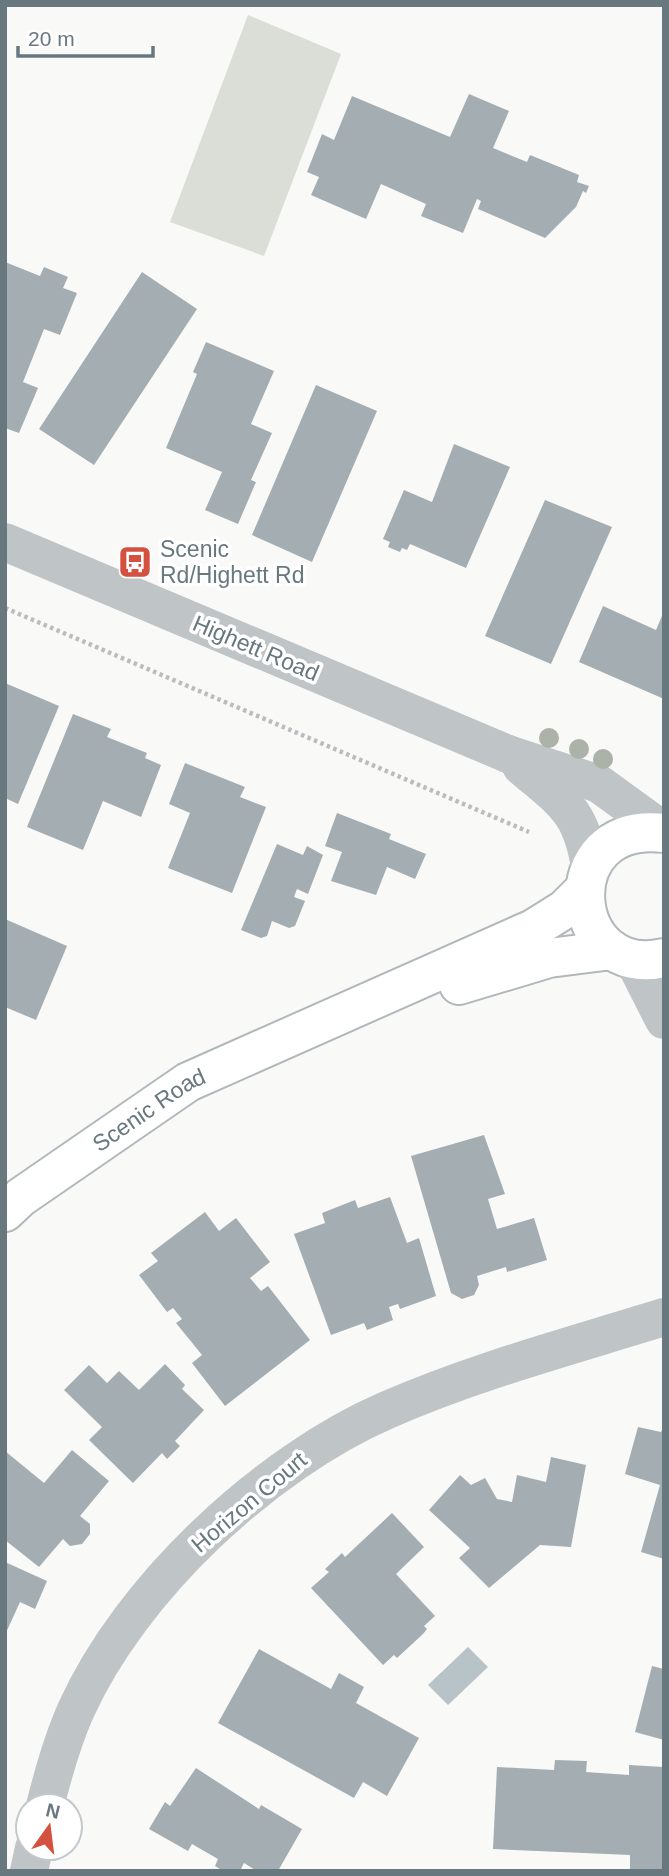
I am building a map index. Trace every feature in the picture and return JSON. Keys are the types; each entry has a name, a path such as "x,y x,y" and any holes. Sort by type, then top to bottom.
{"main road":[{"name":"Scenic Road","path":"5,1212 21,1196 188,1082 533,929 565,909 603,849 622,836 644,830 664,832"},
{"path":"586,879 586,915 596,935 636,955"},
{"name":"Scenic Road","path":"306,1031 549,958 636,955"}],"street":[{"name":"Highett Road","path":"5,542 508,754 599,784 664,832"},
{"name":"Highett Road","path":"508,754 572,810 585,838 586,879"},
{"path":"636,955 664,1020"},
{"name":"Horizon Court","path":"49,1792 76,1710 99,1666 176,1564 215,1524 256,1490 309,1451 385,1410 457,1382 664,1317"}],"path":[{"path":"5,608 534,834"}],"shaded area":[{"path":"248,15 341,54 264,256 170,222"},
{"path":"468,1647 488,1667 448,1705 428,1685"}],"building":[{"path":"469,94 509,111 493,148 527,162 530,155 579,175 577,182 589,186 586,193 583,191 576,207 545,238 478,209 481,201 477,199 463,233 421,216 426,204 381,184 366,219 311,195 319,177 307,172 322,134 334,140 352,96 450,137"},
{"path":"5,262 40,276 44,267 68,277 63,288 77,293 60,335 44,329 23,382 38,388 19,433 5,428"},
{"path":"142,272 197,309 94,465 39,429"},
{"path":"206,342 274,371 251,424 272,433 251,480 256,482 238,524 205,510 222,472 166,448 197,374 193,372"},
{"path":"316,385 377,411 312,562 252,535"},
{"path":"454,444 510,467 466,568 410,544 407,550 402,548 400,552 388,547 390,542 383,539 404,490 432,502"},
{"path":"545,500 612,527 551,664 485,636"},
{"path":"603,606 656,630 664,611 664,699 579,662"},
{"path":"5,683 59,706 18,804 5,798"},
{"path":"73,714 111,729 107,737 147,753 145,758 161,765 141,817 103,801 83,850 27,827"},
{"path":"185,763 245,787 240,797 266,807 232,893 168,868 190,813 169,804"},
{"path":"337,813 391,834 389,839 426,854 415,879 387,867 376,895 331,881 342,852 325,846"},
{"path":"277,844 303,855 307,846 323,855 308,894 297,889 294,897 305,901 295,926 289,928 272,921 267,936 261,938 241,930"},
{"path":"5,919 67,946 36,1020 5,1007"},
{"path":"484,1135 505,1194 488,1199 497,1229 534,1218 547,1260 507,1272 506,1267 477,1276 479,1285 474,1295 462,1299 451,1293 411,1156"},
{"path":"390,1197 407,1243 419,1238 436,1296 400,1309 398,1304 389,1307 393,1320 367,1330 364,1323 331,1335 294,1234 325,1223 322,1213 355,1200 358,1208"},
{"path":"205,1212 219,1231 236,1218 270,1262 250,1278 261,1291 268,1286 310,1340 225,1406 192,1363 202,1355 176,1323 182,1319 173,1308 167,1312 139,1275 158,1261 151,1253"},
{"path":"165,1364 185,1385 182,1389 204,1410 175,1441 180,1446 167,1459 162,1453 133,1483 89,1440 102,1427 64,1390 89,1365 107,1383 119,1371 139,1390"},
{"path":"664,1426 664,1559 641,1552 660,1485 625,1474 638,1427 661,1432"},
{"path":"72,1450 109,1481 80,1516 90,1524 90,1534 82,1544 70,1546 63,1539 39,1567 5,1540 5,1451 44,1483"},
{"path":"551,1457 586,1465 571,1547 540,1545 489,1588 459,1558 470,1548 429,1510 460,1475 471,1485 485,1478 497,1499 512,1502 517,1475 546,1482"},
{"path":"392,1513 424,1547 396,1574 435,1616 424,1626 427,1629 423,1634 397,1658 394,1655 383,1665 311,1588 329,1572 325,1569 342,1553 345,1557"},
{"path":"5,1562 47,1581 35,1609 20,1602 5,1635"},
{"path":"259,1649 331,1689 339,1673 364,1687 356,1703 419,1738 387,1796 363,1782 354,1798 218,1723"},
{"path":"652,1666 664,1669 664,1740 635,1732"},
{"path":"555,1760 587,1761 586,1772 629,1775 629,1765 664,1767 664,1871 630,1869 630,1855 493,1849 497,1767 554,1770"},
{"path":"196,1768 259,1809 261,1805 302,1829 278,1871 257,1871 244,1863 240,1871 223,1871 215,1866 218,1859 192,1844 188,1851 149,1829 165,1802 170,1806"}],"place":[{"name":"Scenic Rd/Highett Rd","path":"135,562"}]}
